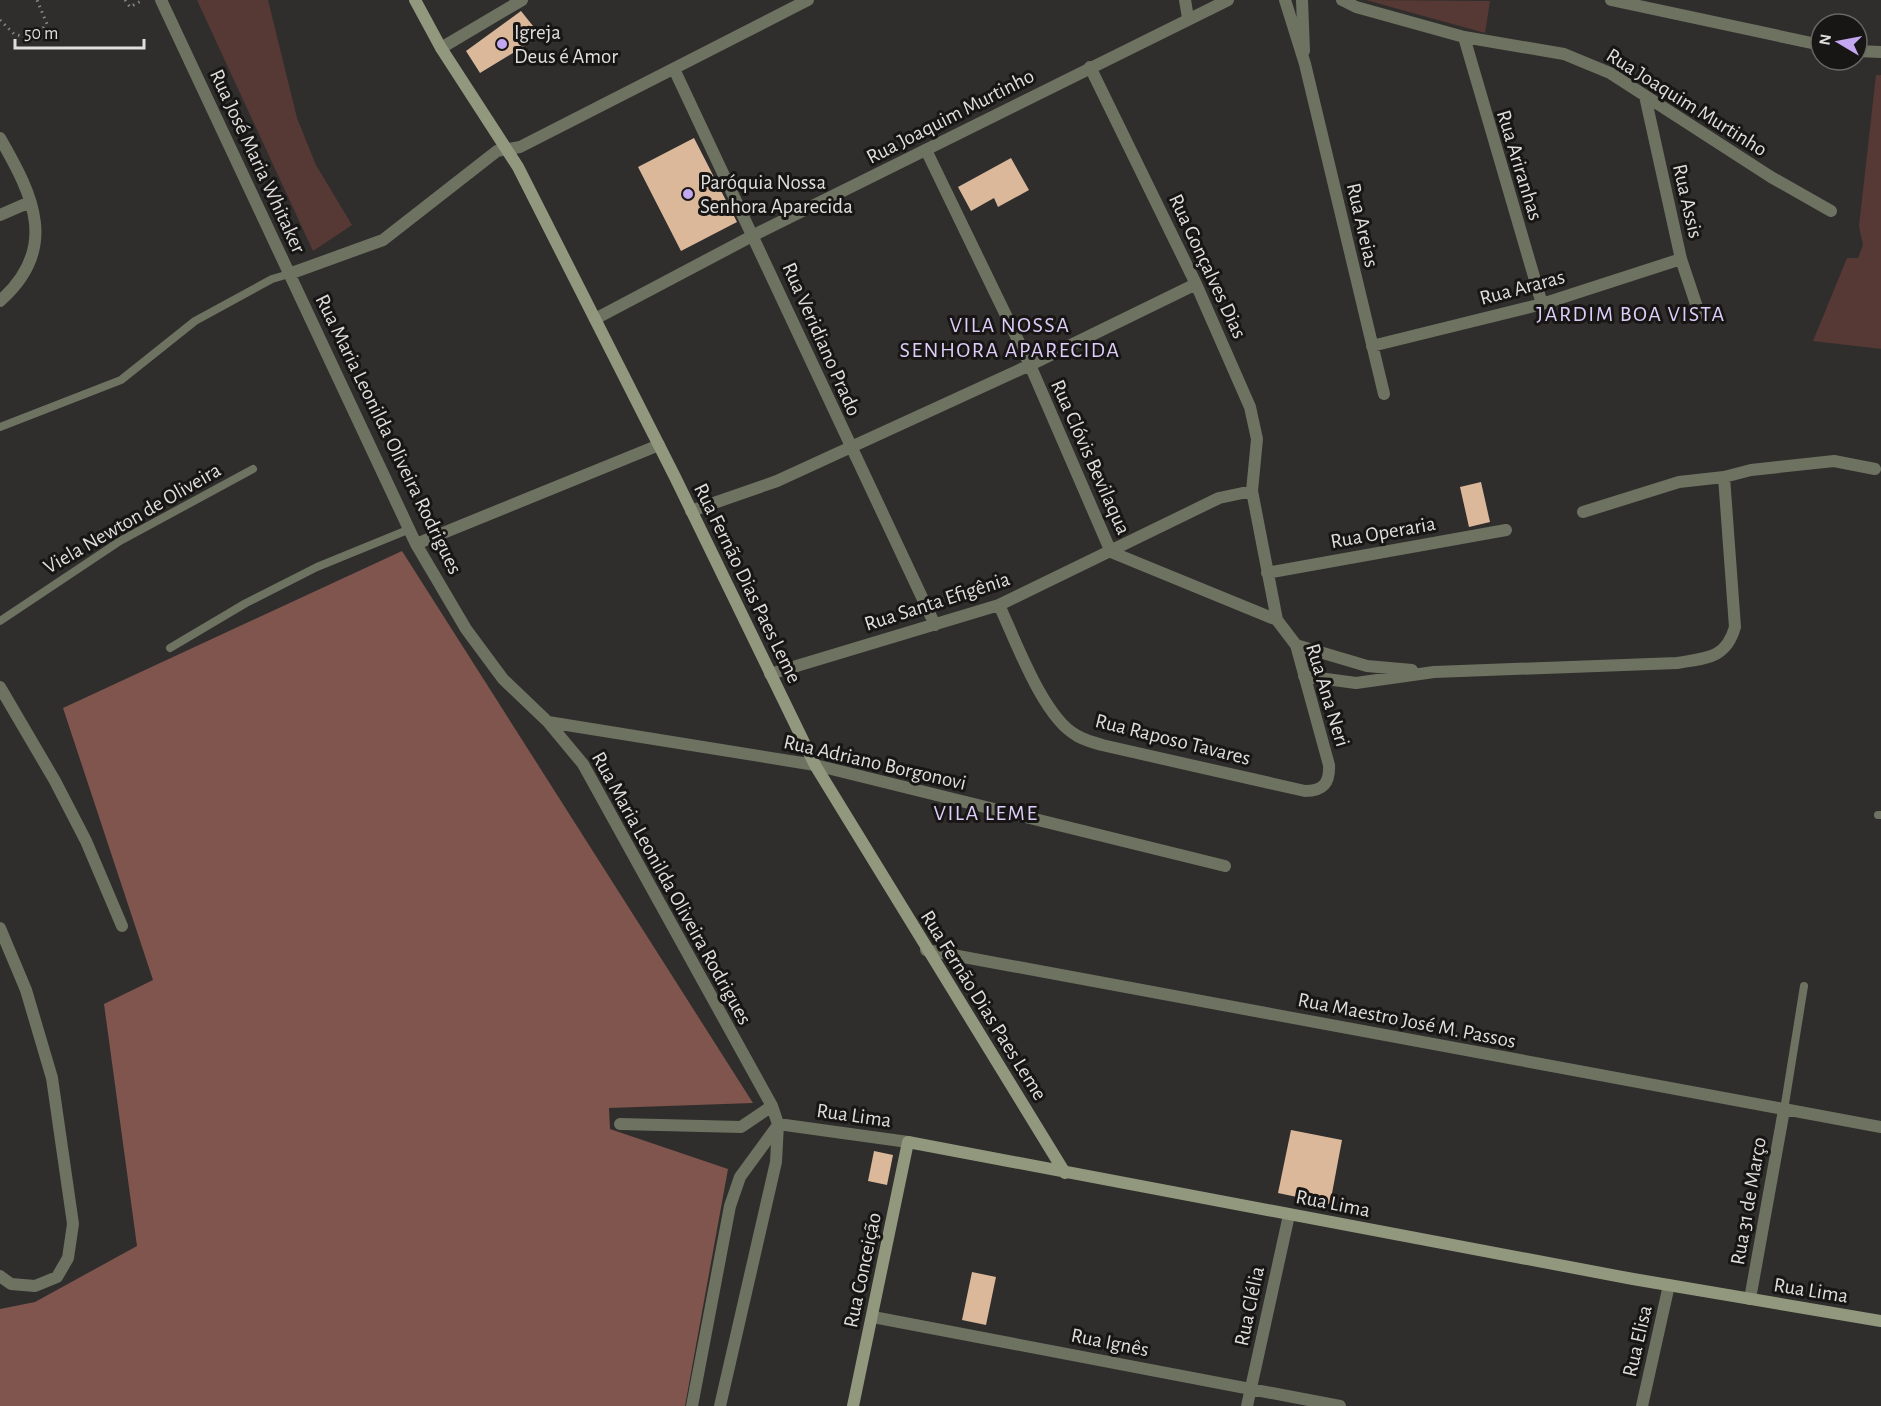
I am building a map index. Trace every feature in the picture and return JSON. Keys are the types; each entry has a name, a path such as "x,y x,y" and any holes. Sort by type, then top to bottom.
{"main road":[{"name":"Rua Fernão Dias Paes Leme","path":"415,0 441,48 508,149 691,511 815,765 926,950 1065,1173"},
{"name":"Rua Lima","path":"909,1142 1669,1285 1881,1321"},
{"name":"Rua Conceição","path":"853,1406 909,1142"}],"street":[{"name":"Rua José Maria Whitaker","path":"161,0 290,274"},
{"path":"441,48 522,0"},
{"path":"290,274 383,240 497,151 520,147 808,0"},
{"path":"1185,0 1188,18"},
{"name":"Rua Joaquim Murtinho","path":"595,319 754,235 1228,0"},
{"path":"1285,0 1305,64"},
{"path":"1302,0 1305,64"},
{"name":"Rua Joaquim Murtinho","path":"1342,0 1356,8 1464,37 1564,54 1610,73 1771,177 1831,211"},
{"path":"1611,0 1809,42"},
{"name":"Rua Ariranhas","path":"1464,37 1542,304"},
{"name":"Rua Areias","path":"1305,64 1384,394"},
{"name":"Rua Gonçalves Dias","path":"1090,67 1196,284 1250,407 1257,439 1252,491"},
{"name":"Rua Veridiano Prado","path":"674,69 754,235 849,446 935,625"},
{"name":"Rua Assis","path":"1645,96 1681,259 1699,313"},
{"path":"0,138 30,202 35,220 34,252 21,280 0,301"},
{"name":"Rua Clóvis Bevilaqua","path":"926,150 1030,365 1111,552"},
{"path":"0,215 30,202"},
{"name":"Rua Araras","path":"1372,346 1542,304 1681,259"},
{"name":"Rua Maria Leonilda Oliveira Rodrigues","path":"290,274 416,544 466,629 503,679 548,722 583,764 772,1106 778,1124"},
{"path":"691,511 777,481 849,446 1030,365 1196,284"},
{"path":"416,544 658,445"},
{"path":"1583,512 1679,483 1724,477 1751,470 1834,461 1875,469"},
{"path":"1304,676 1356,683 1434,672 1677,663 1714,657 1730,642 1735,627 1724,477"},
{"name":"Rua Santa Efigênia","path":"770,674 999,605 1219,498 1252,491"},
{"name":"Rua Ana Neri","path":"1252,491 1277,620 1296,645 1330,776 1326,785 1317,791 1305,791"},
{"name":"Rua Operaria","path":"1267,573 1506,530"},
{"path":"1111,552 1277,620"},
{"name":"Rua Raposo Tavares","path":"999,605 1045,701 1058,721 1075,735 1102,745 1305,791"},
{"path":"1296,645 1367,666 1434,672"},
{"path":"0,687 55,781 86,841 122,926"},
{"name":"Rua Adriano Borgonovi","path":"548,722 815,765 1225,866"},
{"path":"0,928 26,990 52,1078 73,1224 68,1258 57,1277 35,1286 12,1284 0,1276"},
{"name":"Rua Maestro José M. Passos","path":"926,950 1881,1127"},
{"path":"620,1124 741,1127 772,1106"},
{"name":"Rua 31 de Março","path":"1750,1299 1784,1110"},
{"path":"692,1406 730,1206 740,1177 778,1124"},
{"path":"720,1406 776,1162 778,1124"},
{"name":"Rua Lima","path":"778,1124 909,1142"},
{"name":"Rua Clélia","path":"1247,1406 1289,1215"},
{"name":"Rua Elisa","path":"1642,1406 1669,1285"},
{"name":"Rua Ignês","path":"873,1317 1340,1406"}],"lane":[{"path":"0,427 121,380 195,321 272,279 290,274"},
{"name":"Viela Newton de Oliveira","path":"0,621 120,541 253,469"},
{"path":"170,648 276,587 317,567 410,530"},
{"path":"1784,1110 1804,986"}],"path":[{"path":"0,20 14,34 32,39 47,24 37,0"},
{"path":"125,0 130,7 143,0"}],"shaded area":[{"path":"197,0 268,0 297,118 316,165 352,225 313,251"},
{"path":"1366,0 1490,1 1485,33"},
{"path":"1876,75 1881,75 1881,349 1813,341 1847,258 1858,258 1863,245 1859,226"},
{"path":"402,551 753,1103 609,1108 610,1129 728,1169 685,1406 0,1406 0,1309 35,1302 137,1246 104,1004 153,980 63,708"}],"building":[{"name":"Igreja Deus é Amor","path":"521,11 541,36 480,73 466,51"},
{"name":"Paróquia Nossa Senhora Aparecida","path":"694,138 737,222 681,251 638,167"},
{"path":"1011,158 1029,190 998,207 994,198 971,211 958,187"},
{"path":"1481,482 1490,522 1469,527 1460,487"},
{"path":"1291,1130 1342,1140 1330,1204 1278,1193"},
{"path":"874,1151 893,1155 887,1185 868,1181"},
{"path":"972,1272 996,1277 986,1325 962,1320"}],"place":[{"name":"Igreja Deus é Amor","path":"502,44"},
{"name":"Paróquia Nossa Senhora Aparecida","path":"688,194"}],"district":[{"name":"JARDIM BOA VISTA","path":"1631,313"},
{"name":"VILA NOSSA SENHORA APARECIDA","path":"1010,336"},
{"name":"VILA LEME","path":"986,812"}]}
